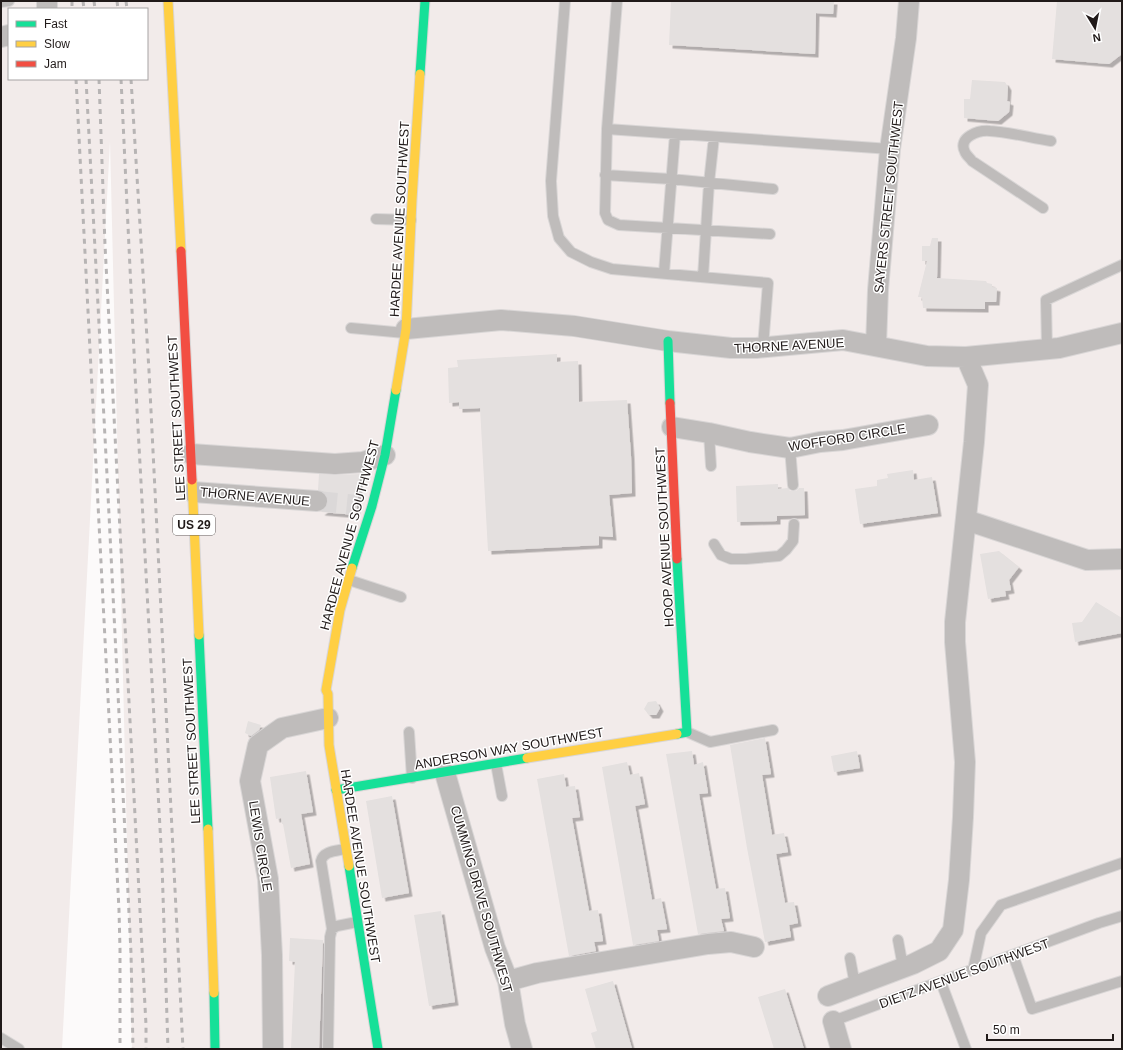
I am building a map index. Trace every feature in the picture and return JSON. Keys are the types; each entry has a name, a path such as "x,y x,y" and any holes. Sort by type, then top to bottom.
{"street":[{"name":"LEE STREET SOUTHWEST","path":"168,1 193,492 214,972 214,1049"},
{"name":"HARDEE AVENUE SOUTHWEST","path":"378,1049 329,745 328,694 326,690 340,610 349,580 365,505 385,455 406,331 411,220 425,1"},
{"name":"SAYERS STREET SOUTHWEST","path":"876,346 878,290 890,149 906,38 909,1"},
{"name":"THORNE AVENUE","path":"406,331 501,320 574,326 668,341 731,348 763,347 843,340 927,356 966,357 1059,348 1122,333"},
{"name":"HOOP AVENUE SOUTHWEST","path":"668,341 677,556 687,732"},
{"path":"828,996 913,964 939,950 953,930 959,880 963,825 965,762 955,622 978,385 966,357"},
{"name":"WOFFORD CIRCLE","path":"672,427 790,448 928,425"},
{"path":"191,454 335,464 363,462 385,455"},
{"name":"THORNE AVENUE","path":"193,492 317,501"},
{"path":"966,520 1087,560 1122,559"},
{"name":"LEWIS CIRCLE","path":"273,1049 272,955 268,879 250,781 258,745 282,728 328,718"},
{"name":"ANDERSON WAY SOUTHWEST","path":"336,790 687,732"},
{"name":"CUMMING DRIVE SOUTHWEST","path":"445,773 495,948 508,981 515,1024 522,1049"},
{"path":"508,981 537,973 708,944 731,942 754,946"},
{"name":"DIETZ AVENUE SOUTHWEST","path":"833,1021 841,1049"}],"lane":[{"path":"1,2 10,1"},
{"path":"565,1 551,181 553,216 559,238 571,252 591,262 612,269 768,283 763,347"},
{"path":"617,1 607,129 605,213 608,220 618,225 770,234"},
{"path":"607,129 890,149"},
{"path":"1043,208 972,162 964,151 964,142 975,132 989,130 1051,141"},
{"path":"664,273 674,134"},
{"path":"703,277 709,183 714,137"},
{"path":"606,175 671,179 773,189"},
{"path":"376,219 411,220"},
{"path":"1047,349 1046,300 1122,265"},
{"path":"351,328 406,331"},
{"path":"709,433 711,466"},
{"path":"790,448 793,485"},
{"path":"714,544 721,555 731,559 779,556 793,541 794,524"},
{"path":"349,580 401,597"},
{"path":"687,732 710,742 773,730"},
{"path":"409,732 412,778"},
{"path":"496,764 502,796"},
{"path":"328,1049 330,937 332,928 321,861 324,854 345,849"},
{"path":"973,970 981,933 1001,905 1122,863"},
{"name":"DIETZ AVENUE SOUTHWEST","path":"833,1021 1099,923 1122,916"},
{"path":"332,928 357,922"},
{"path":"898,940 904,967"},
{"path":"1013,955 1032,1009 1122,981"},
{"path":"850,958 856,985"},
{"path":"941,982 966,1049"},
{"path":"1,1038 19,1049"}],"shaded area":[{"path":"1,1 1122,1 1122,1049 132,1049 110,141 62,1049 1,1049"}],"building":[{"path":"671,1 834,1 833,14 816,13 815,54 669,45"},
{"path":"1057,1 1122,1 1122,54 1109,64 1052,59"},
{"path":"972,80 1005,82 1008,87 1007,101 1010,102 1009,112 998,121 964,118 964,99 970,99"},
{"path":"932,238 938,238 937,278 986,281 987,283 992,284 992,287 997,288 996,302 985,302 985,309 923,308 922,297 918,297 927,261 922,261 922,246 930,246"},
{"path":"557,354 557,362 578,361 579,402 627,400 632,493 609,495 613,537 599,536 599,545 488,551 480,408 459,409 459,402 449,403 448,368 458,367 457,360"},
{"path":"913,470 914,480 932,477 938,513 860,524 855,489 877,486 877,480 888,478 887,474"},
{"path":"319,474 360,474 356,515 321,512 326,508 328,501 324,492 318,490"},
{"path":"778,484 778,489 788,488 790,491 796,491 799,488 804,488 805,515 777,516 777,521 737,522 736,486"},
{"path":"999,551 1019,567 1009,580 1011,590 1005,591 1006,596 988,599 980,554"},
{"path":"1096,602 1122,618 1122,633 1075,642 1072,623 1082,622"},
{"path":"656,701 660,708 656,715 649,715 644,709 648,702"},
{"path":"248,721 261,725 259,730 251,736 245,733"},
{"path":"765,738 771,774 762,775 772,835 784,833 788,852 776,854 785,903 794,902 798,923 789,925 791,937 765,942 747,848 730,745"},
{"path":"692,751 694,765 703,762 708,793 699,794 716,889 725,888 730,918 721,919 724,931 698,934 666,754"},
{"path":"857,751 860,768 834,772 831,756"},
{"path":"627,762 630,775 639,773 645,804 635,806 652,900 661,898 667,929 657,930 659,941 633,945 602,767"},
{"path":"306,771 313,812 301,814 310,864 291,868 283,824 281,818 276,819 270,777"},
{"path":"564,774 566,787 575,786 580,817 572,818 589,911 598,910 603,941 594,942 596,951 569,956 537,779"},
{"path":"392,796 409,893 382,898 366,801"},
{"path":"441,911 455,1002 429,1006 414,915"},
{"path":"290,938 323,940 319,1049 291,1049 295,962 289,961"},
{"path":"613,981 632,1049 596,1049 591,1033 597,1031 585,989"},
{"path":"785,989 804,1049 774,1049 758,997"}],"tunnel":[{"path":"317,501 357,505"}],"railway":[{"path":"72,1 72,8"},
{"path":"83,1 84,8"},
{"path":"94,1 95,8"},
{"path":"117,1 118,8"},
{"path":"126,1 127,8"},
{"path":"76,80 119,910 120,1049"},
{"path":"86,80 131,953 133,1049"},
{"path":"99,80 105,245 146,1025 146,1049"},
{"path":"121,80 135,373 162,864 168,1049"},
{"path":"131,80 149,371 183,1049"}],"traffic: fast":[{"path":"420,74 425,1"},
{"path":"668,341 670,403"},
{"path":"352,568 372,506 385,455 396,390"},
{"path":"677,559 687,732 677,734"},
{"path":"199,635 208,829"},
{"path":"336,790 527,758"},
{"path":"349,866 378,1049"},
{"path":"214,993 215,1049"}],"traffic: slow":[{"path":"168,1 181,251"},
{"path":"396,390 406,329 420,74"},
{"path":"192,480 199,635"},
{"path":"349,866 329,745 328,694 326,690 340,610 352,568"},
{"path":"527,758 677,734"},
{"path":"208,829 214,993"}],"traffic: jam":[{"path":"181,251 192,480"},
{"path":"670,403 677,559"}]}
